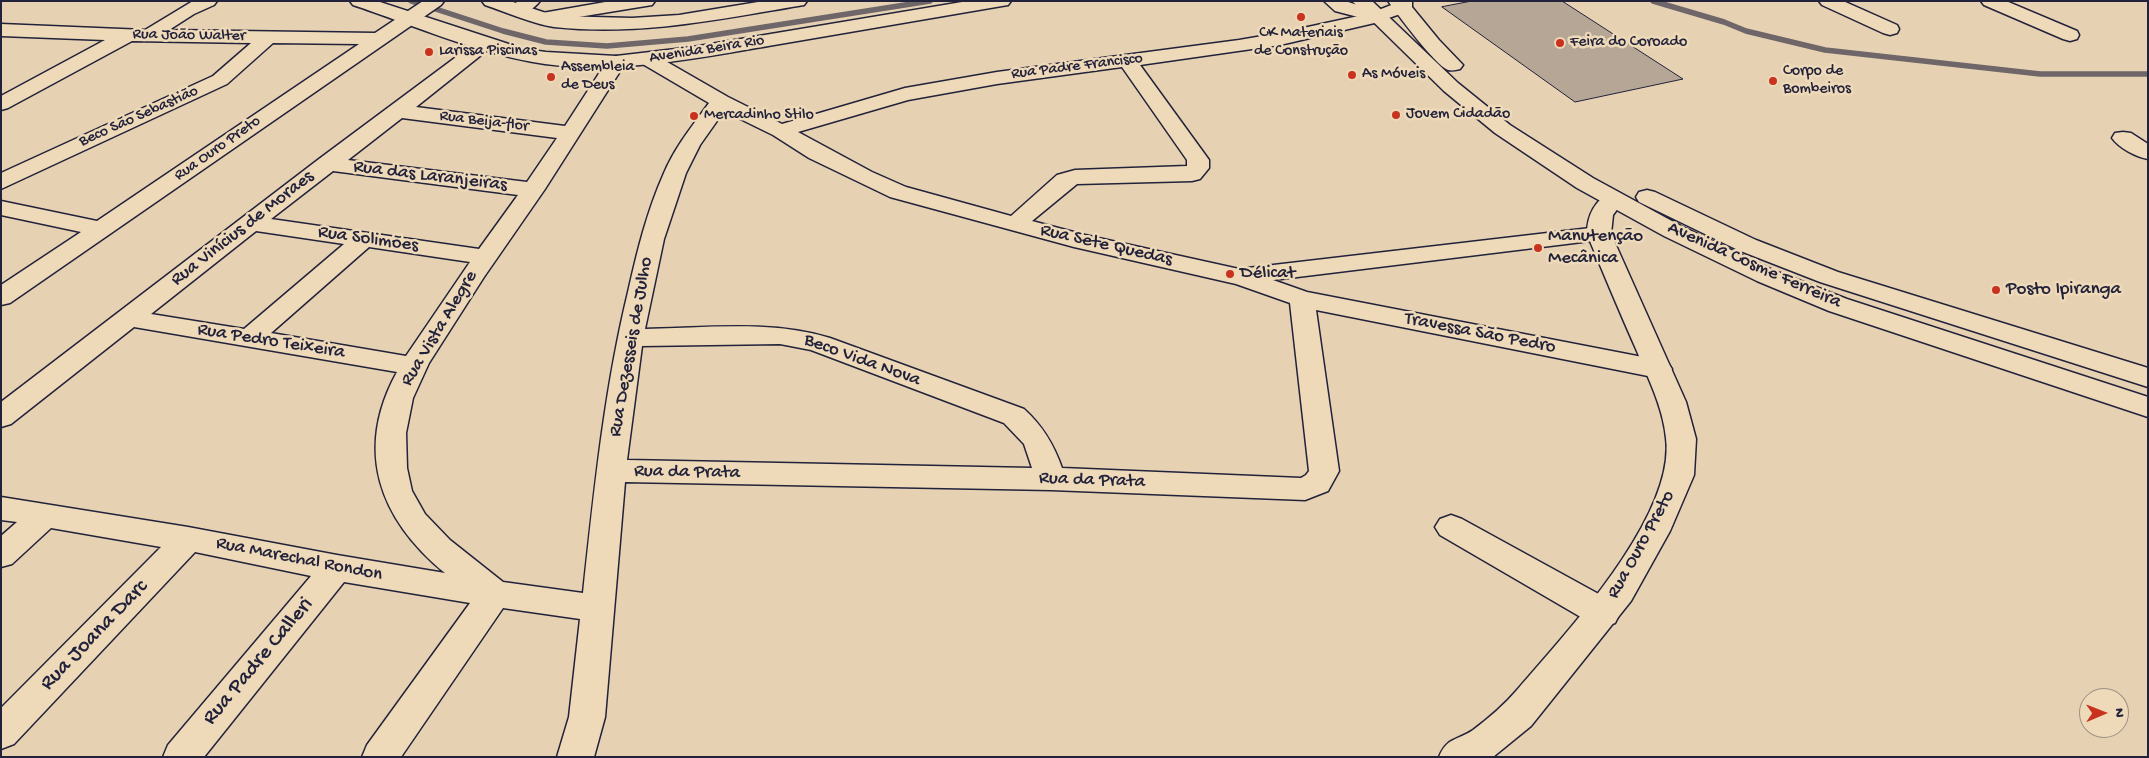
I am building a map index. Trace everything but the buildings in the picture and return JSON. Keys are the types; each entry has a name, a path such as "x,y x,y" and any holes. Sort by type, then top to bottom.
{"street":[{"path":"149,35 188,10 208,1"},
{"name":"Avenida Beira Rio","path":"359,1 422,10 486,44 546,58 616,62 648,59 1002,1"},
{"name":"Avenida Beira Rio","path":"491,1 524,6 545,18 590,23 657,23 798,1"},
{"path":"545,18 582,1"},
{"path":"545,18 646,1"},
{"path":"1333,1 1341,7 1369,9"},
{"path":"1828,1 1890,29"},
{"path":"1990,1 2070,35"},
{"name":"Rua Padre Francisco","path":"780,131 905,94 997,78 1272,40 1369,9 1401,3"},
{"name":"Avenida Cosme Ferreira","path":"1401,3 1426,38 1453,65 1533,129 1592,167 1667,208 1747,245 1829,277 2148,378"},
{"name":"Avenida Cosme Ferreira","path":"1369,9 1446,84 1483,115 1536,153 1613,200 1697,245 1800,291 2148,407"},
{"name":"Rua Ouro Preto","path":"1,297 376,39 422,10"},
{"name":"Rua João Walter","path":"1,30 128,35 376,39"},
{"path":"1,104 128,35"},
{"name":"Beco São Sebastião","path":"1,182 220,80 267,38"},
{"name":"Rua Vinícius de Moraes","path":"1,417 327,164 486,44"},
{"name":"Rua Sete Quedas","path":"648,59 721,101 864,177 898,192 1014,225 1239,277 1599,234"},
{"path":"1014,225 1065,180 1075,177 1192,174 1198,168 1198,160 1127,61"},
{"name":"Rua Vista Alegre","path":"495,594 437,548 413,521 398,492 391,460 392,425 399,397 415,366 484,257 533,190 616,62"},
{"name":"Rua Dezesseis de Julho","path":"580,756 587,717 611,471 630,338 652,239 674,173 688,145 721,101"},
{"name":"Rua Beija-flor","path":"397,111 571,133"},
{"path":"2123,138 2148,153"},
{"name":"Rua das Laranjeiras","path":"327,164 533,190"},
{"path":"1599,234 1598,219 1603,210 1613,200"},
{"path":"4,211 102,229"},
{"name":"Rua Solimões","path":"251,223 484,257"},
{"name":"Rua Ouro Preto","path":"1457,757 1484,743 1518,715 1603,613 1619,592 1654,531 1679,475 1681,439 1672,402 1599,234"},
{"path":"248,338 364,239"},
{"path":"1239,277 1302,299"},
{"name":"Travessa São Pedro","path":"1302,299 1658,369"},
{"name":"Rua da Prata","path":"611,471 1050,479 1305,488 1317,483 1324,472 1302,299"},
{"name":"Rua Pedro Teixeira","path":"127,318 415,366"},
{"name":"Beco Vida Nova","path":"630,338 780,336 804,338 824,344 844,354 1014,416 1028,428 1040,444 1050,479"},
{"name":"Rua Marechal Rondon","path":"1,508 188,539 337,568 495,594 597,608"},
{"path":"1,555 44,516"},
{"path":"1451,527 1603,613"},
{"name":"Rua Joana Darc","path":"1,733 188,539"},
{"name":"Rua Padre Calleri","path":"181,757 337,568"},
{"path":"380,757 495,594"}],"waterway":[{"path":"411,1 503,31 546,42 607,46 688,39 930,1"},
{"path":"1653,1 1724,22 1746,31 1825,50 2040,74 2148,74"}],"place":[{"name":"CK Materiais de Construção","path":"1301,17"},
{"name":"Feira do Coroado","path":"1560,43"},
{"name":"Larissa Piscinas","path":"429,52"},
{"name":"As Móveis","path":"1352,75"},
{"name":"Assembleia de Deus","path":"551,77"},
{"name":"Corpo de Bombeiros","path":"1773,81"},
{"name":"Jovem Cidadão","path":"1396,115"},
{"name":"Mercadinho Stilo","path":"694,116"},
{"name":"Manutenção Mecânica","path":"1538,248"},
{"name":"Délicat","path":"1230,274"},
{"name":"Posto Ipiranga","path":"1996,290"}]}
